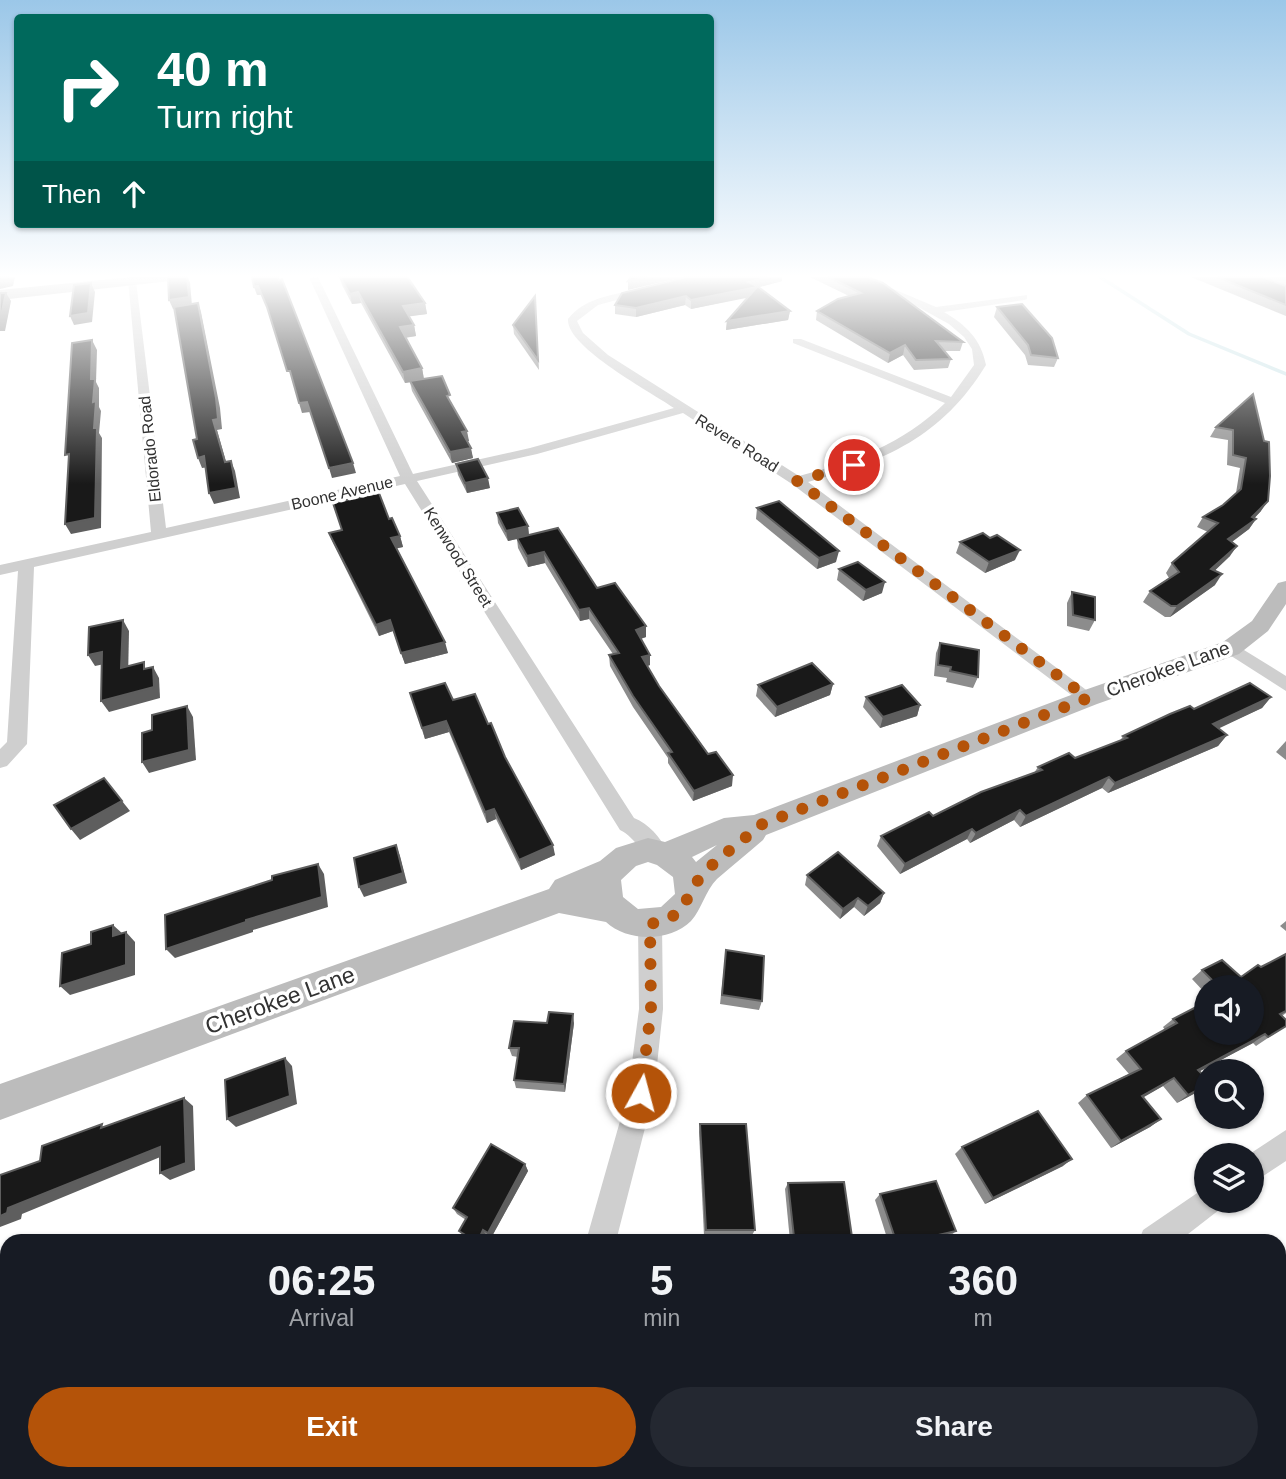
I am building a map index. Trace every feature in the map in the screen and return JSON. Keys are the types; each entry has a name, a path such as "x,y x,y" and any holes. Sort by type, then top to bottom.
{"street":[{"name":"Eldorado Road","path":"138,346 159,534"},
{"name":"Kenwood Street","path":"346,346 408,478 628,824 638,829 662,853"},
{"name":"Revere Road","path":"589,346 797,481 1088,698"},
{"path":"810,346 953,402"},
{"path":"797,481 854,465 898,444 953,402 975,375 981,355 977,346"},
{"name":"Boone Avenue","path":"0,570 532,451 683,409"},
{"path":"0,761 17,744 26,564"},
{"name":"Cherokee Lane","path":"691,891 705,872 755,827 1088,698 1231,648 1260,626 1286,588"},
{"path":"1231,648 1286,685"},
{"name":"Cherokee Lane","path":"662,853 747,823 755,827"},
{"path":"613,909 604,886 616,864 623,831 628,824"},
{"path":"560,899 613,909 636,922 650,924 665,921 677,914 686,903 691,891 690,878 684,867 662,853 635,852 616,864"},
{"name":"Cherokee Lane","path":"0,1102 560,899 566,889 616,864"},
{"path":"603,1234 641,1093 651,1009 650,924"},
{"path":"1264,1160 1286,1144"},
{"path":"1163,1234 1194,1211"}],"building":[{"path":"72,346 92,346 91,379 95,379 93,402 96,401 94,428 97,428 95,518 65,524 69,454 65,455"},
{"path":"181,346 206,346 218,419 213,420 225,462 231,461 236,488 209,493 204,456 198,458 193,440 197,439"},
{"path":"279,346 308,346 353,463 329,468 307,402 299,403 290,371 287,371"},
{"path":"388,346 410,346 422,368 403,372"},
{"path":"528,346 537,346 538,360"},
{"path":"878,346 903,346 890,353"},
{"path":"906,346 940,346 951,359 916,360"},
{"path":"1028,346 1054,346 1058,358 1031,355"},
{"path":"442,376 450,395 447,396 467,431 462,432 471,448 450,452 410,381"},
{"path":"1253,394 1264,441 1269,442 1268,501 1252,517 1256,519 1228,539 1237,546 1211,569 1222,574 1177,606 1171,606 1150,591 1179,572 1172,563 1218,523 1203,517 1223,505 1241,489 1246,458 1233,455 1233,430 1216,427"},
{"path":"478,459 488,478 465,483 456,464"},
{"path":"379,493 389,519 392,518 400,536 391,538 445,642 401,653 390,620 376,625 329,533 342,530 333,503"},
{"path":"779,501 839,551 819,558 757,508"},
{"path":"518,508 528,526 506,531 497,513"},
{"path":"558,528 597,588 615,583 646,626 636,630 650,655 642,657 659,686 708,754 716,752 733,775 694,791 609,655 619,653 589,608 579,610 544,552 527,556 517,538"},
{"path":"983,533 990,538 997,535 1020,550 989,562 960,542"},
{"path":"858,562 885,582 866,590 839,569"},
{"path":"1072,592 1095,597 1095,620 1073,615"},
{"path":"123,620 121,668 144,662 144,669 153,667 154,687 101,701 102,652 88,655 89,627"},
{"path":"940,643 979,650 978,677 950,671 951,667 938,665"},
{"path":"812,663 833,684 777,707 758,685"},
{"path":"445,683 453,700 475,694 505,757 553,845 519,860 494,809 485,812 446,721 422,728 410,693"},
{"path":"1250,683 1271,697 1213,724 1227,735 1115,783 1109,777 1026,816 1020,810 976,833 972,829 905,864 881,836 929,812 933,816 981,792 1042,770 1038,767 1069,753 1075,758 1127,738 1123,736 1190,706 1194,709"},
{"path":"902,685 920,705 883,717 866,697"},
{"path":"187,706 189,750 142,762 142,733 152,730 152,715"},
{"path":"104,778 122,801 71,829 54,805"},
{"path":"396,845 403,873 359,887 354,858"},
{"path":"838,852 884,893 868,906 858,898 843,909 807,875"},
{"path":"318,864 322,897 246,920 166,949 165,915 272,880 272,876"},
{"path":"113,925 113,936 126,932 126,965 60,986 62,953 91,944 91,932"},
{"path":"726,950 764,956 762,1001 722,995"},
{"path":"1286,954 1286,1011 1280,1014 1286,1020 1286,1026 1268,1037 1264,1035 1264,975 1244,975 1258,965 1261,967"},
{"path":"1222,960 1239,975 1207,975 1202,970"},
{"path":"1194,1008 1194,1045 1245,1045 1218,1059 1194,1059 1194,1092 1188,1095 1174,1078 1142,1096 1161,1119 1121,1141 1087,1095 1141,1069 1126,1051 1177,1023 1173,1019"},
{"path":"549,1012 573,1014 564,1084 514,1080 519,1048 509,1048 514,1021 547,1023"},
{"path":"285,1058 290,1096 227,1119 225,1080"},
{"path":"184,1098 186,1163 160,1173 160,1147 8,1208 7,1213 0,1216 0,1175 40,1161 42,1146"},
{"path":"1038,1111 1072,1159 993,1198 962,1147"},
{"path":"700,1124 746,1124 755,1230 706,1230"},
{"path":"491,1144 525,1164 488,1233 483,1230 481,1234 464,1234 459,1231 467,1217 453,1208"},
{"path":"936,1181 956,1231 943,1234 894,1234 880,1194"},
{"path":"844,1182 852,1234 794,1234 788,1183"}],"waterway":[{"path":"1218,346 1286,374"}],"route":[{"path":"641,1093 651,1009 650,924 665,921 677,914 705,872 755,827 1088,698 797,481 854,465"}]}
